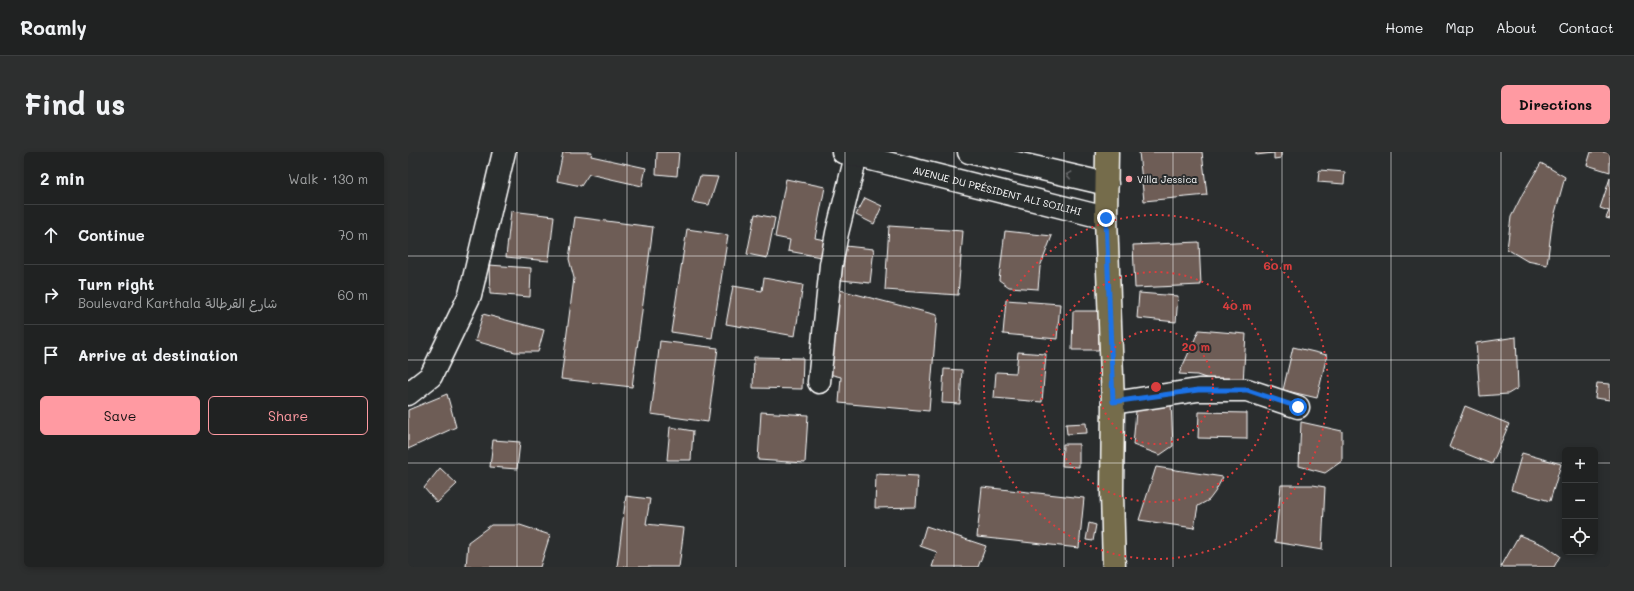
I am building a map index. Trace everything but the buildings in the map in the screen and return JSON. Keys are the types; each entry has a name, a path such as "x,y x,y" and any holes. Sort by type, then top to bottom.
{"main road":[{"path":"1107,152 1106,218 1113,402 1113,565"}],"street":[{"path":"408,394 431,376 470,295 504,152"},
{"path":"970,152 1107,184"},
{"path":"819,382 828,283 852,153"},
{"name":"AVENUE DU PRÉSIDENT ALI SOILIHI","path":"852,153 1106,218"},
{"path":"1113,402 1198,390 1247,390 1298,407"}],"place":[{"name":"Villa Jessica","path":"1129,179"}],"route":[{"path":"1106,218 1113,402 1198,390 1247,390 1298,407"}]}
